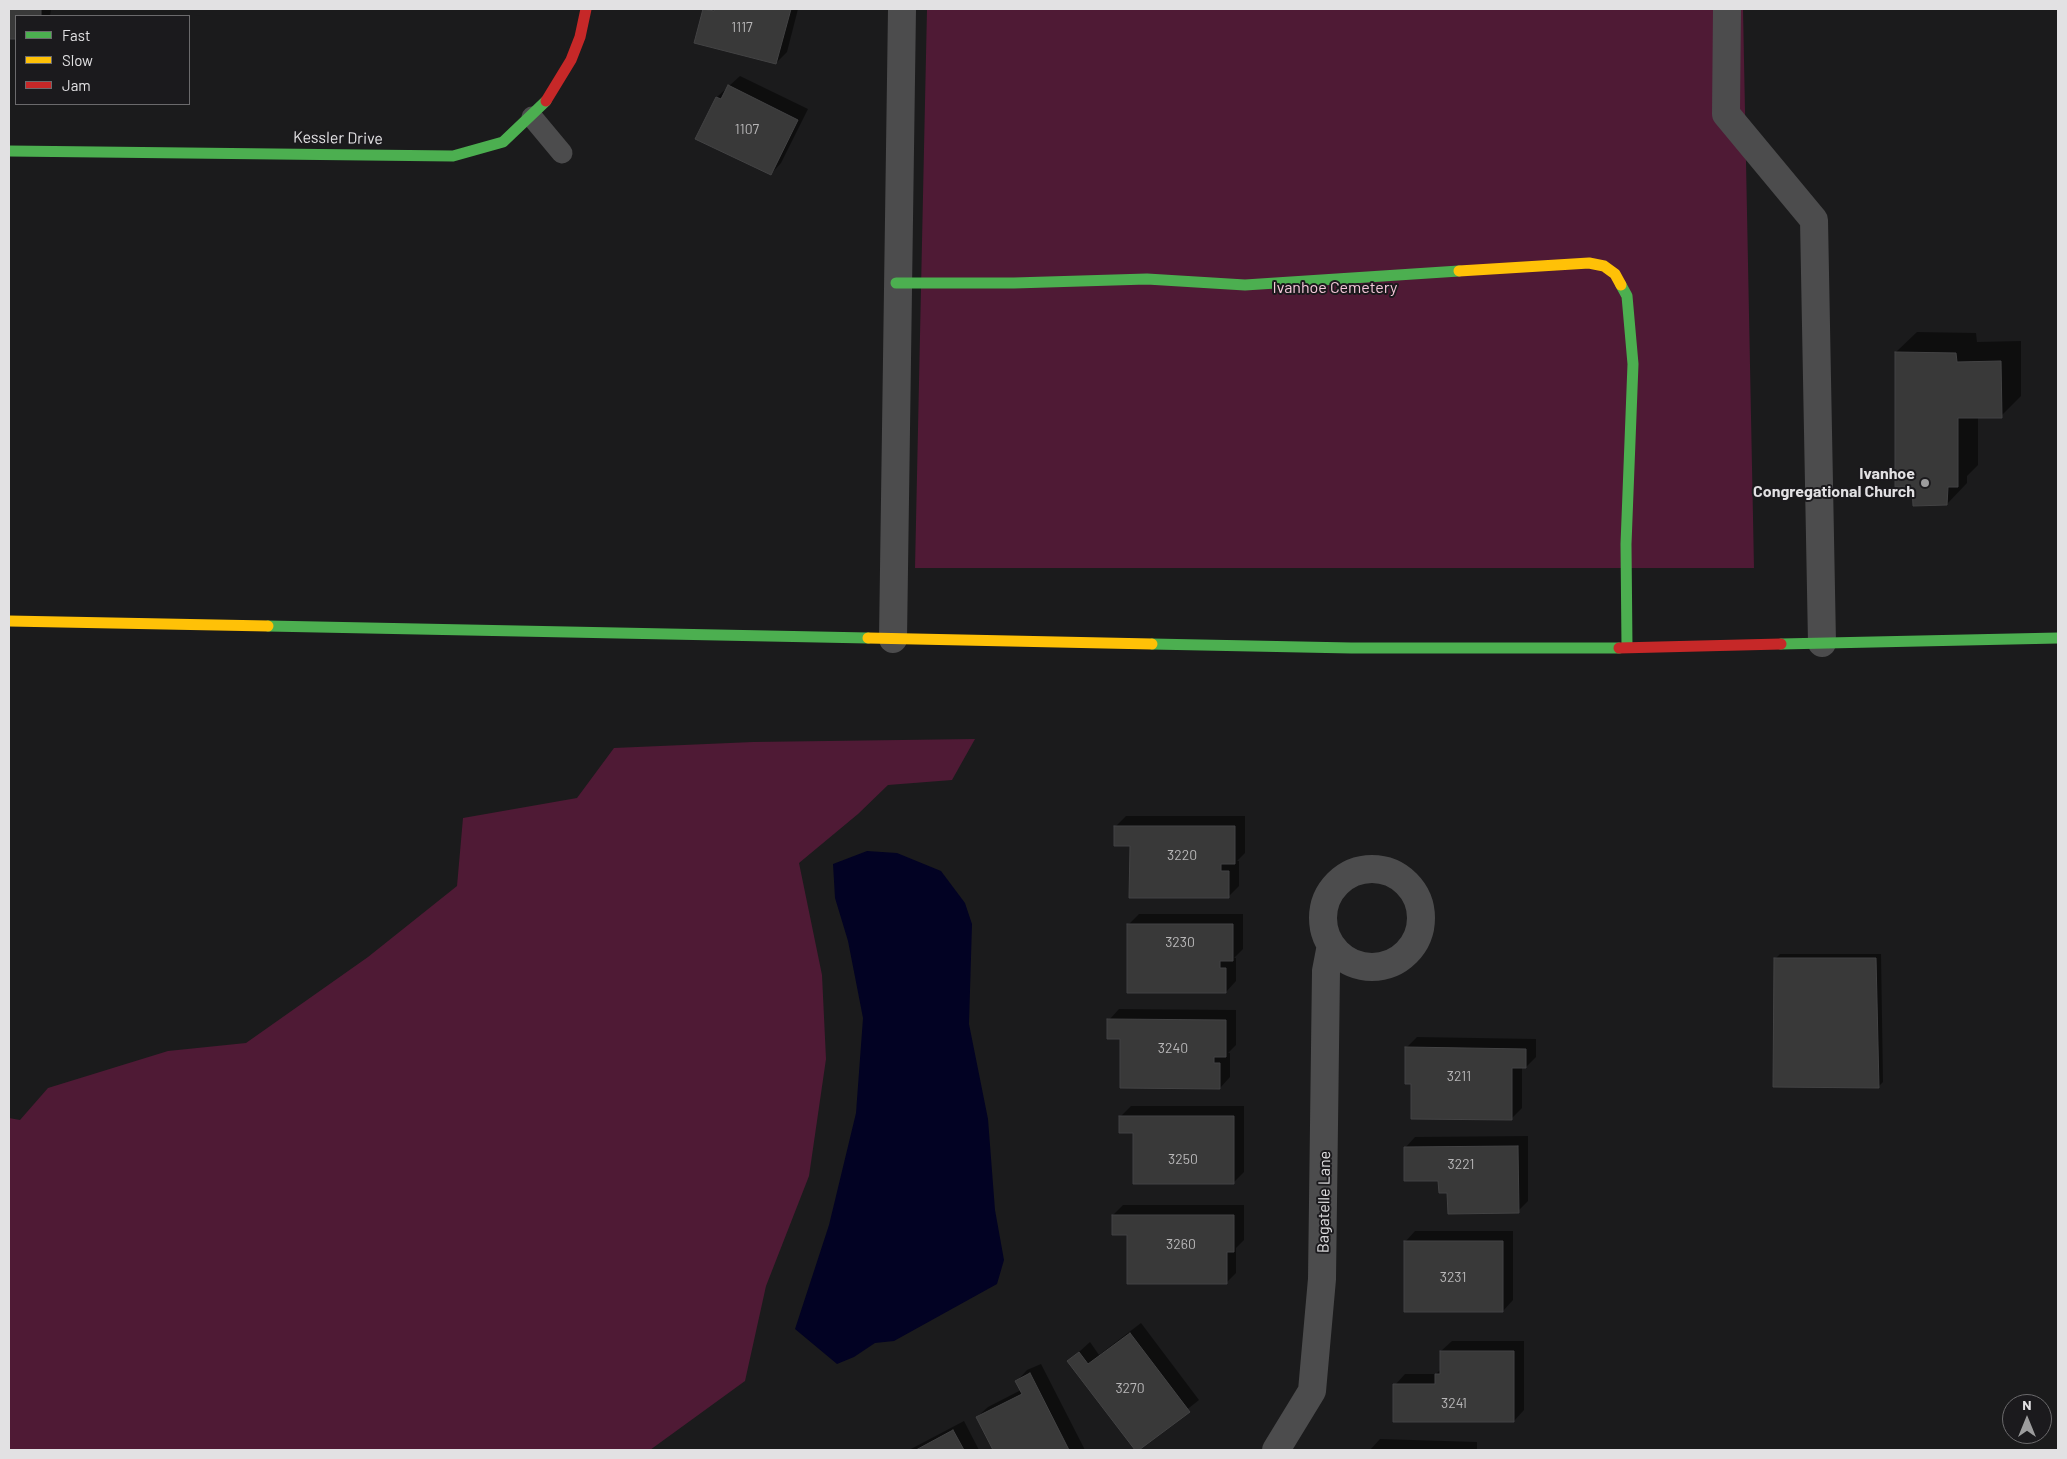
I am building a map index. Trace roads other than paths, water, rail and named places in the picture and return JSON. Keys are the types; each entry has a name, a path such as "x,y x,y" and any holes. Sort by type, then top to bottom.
{"main road":[{"name":"Kessler Drive","path":"9,151 453,156 470,154 503,142 532,117 548,100 571,60 580,37 586,9"},
{"path":"896,283 1147,279 1245,285 1588,263 1604,266 1620,281 1626,296 1634,364 1626,544 1627,647"},
{"path":"9,621 1351,648 1627,647 2058,638"}],"street":[{"path":"893,639 896,283 902,9"},
{"path":"1726,9 1726,114 1814,220 1822,643"},
{"name":"Bagatelle Lane","path":"1276,1450 1312,1390 1322,1279 1326,971 1331,945"}],"lane":[{"path":"532,117 562,153"}],"water":[{"path":"867,851 897,853 941,871 965,903 972,924 969,1024 988,1119 995,1210 1004,1260 997,1284 894,1341 875,1343 854,1357 837,1364 795,1329 829,1225 856,1113 863,1018 848,941 835,898 833,864"}],"place":[{"name":"Ivanhoe Congregational Church","path":"1925,483"}],"park label":[{"name":"Ivanhoe Cemetery","path":"1335,288"}]}
